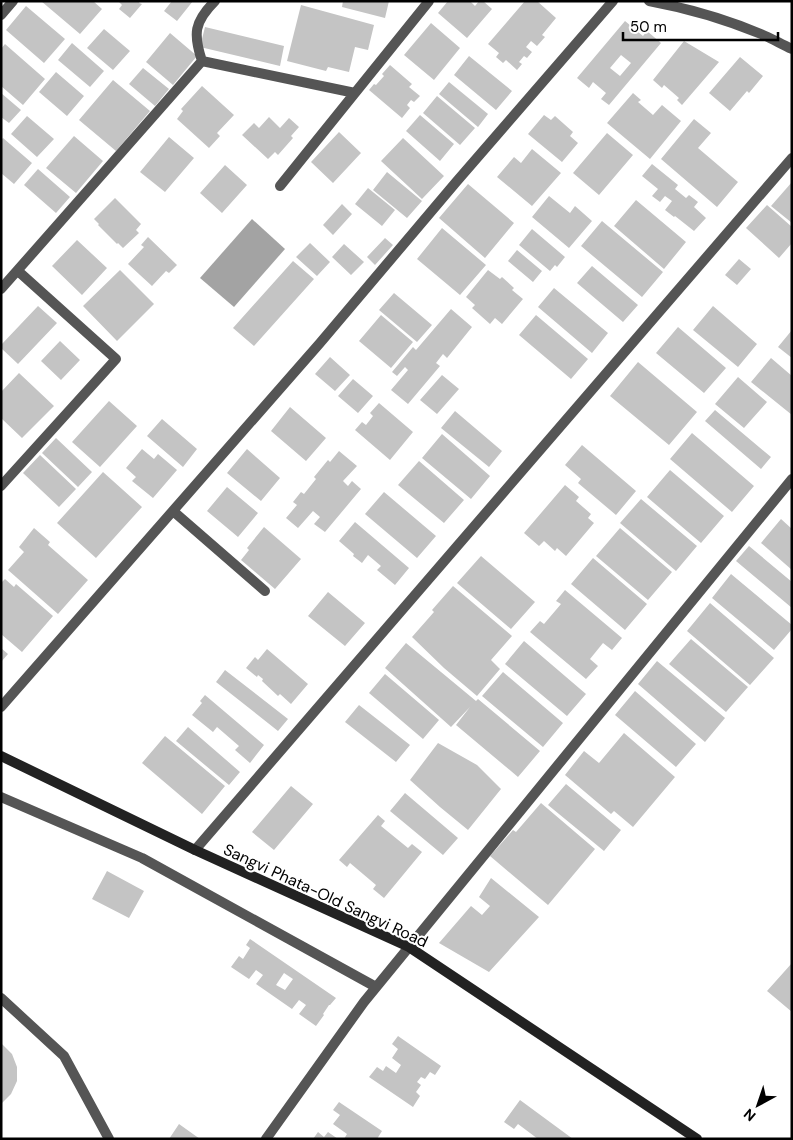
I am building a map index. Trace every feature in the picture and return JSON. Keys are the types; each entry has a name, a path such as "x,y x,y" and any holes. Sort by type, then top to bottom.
{"main road":[{"name":"Sangvi Phata-Old Sangvi Road","path":"1,756 195,850 409,947 697,1139"}],"street":[{"path":"1,15 13,1"},
{"path":"202,61 196,44 198,26 200,19 215,1"},
{"path":"280,186 429,1"},
{"path":"1,706 320,342 613,1"},
{"path":"649,1 685,4 762,34 792,49"},
{"path":"202,61 355,94"},
{"path":"1,288 202,61"},
{"path":"195,850 792,158"},
{"path":"1,486 116,359 18,271"},
{"path":"266,1139 364,1002 792,479"},
{"path":"173,511 265,591"},
{"path":"1,797 142,858 376,987"},
{"path":"1,998 64,1056 109,1139"}],"shaded area":[{"path":"252,219 285,249 234,307 200,278"}],"building":[{"path":"41,1 93,1 102,9 80,34"},
{"path":"118,1 140,1 139,3 142,4 130,18 119,9 122,5"},
{"path":"172,1 193,1 177,21 164,11"},
{"path":"343,1 389,1 385,18 342,7"},
{"path":"448,1 470,1 475,6 479,1 483,1 492,9 467,38 438,13"},
{"path":"525,1 537,1 556,18 542,35 545,37 537,46 531,41 526,47 532,52 527,58 524,56 519,62 522,64 517,70 506,60 503,63 496,57 499,53 488,44"},
{"path":"301,5 374,25 368,50 355,47 349,72 328,67 326,71 287,61"},
{"path":"26,6 65,39 44,63 6,30"},
{"path":"625,21 643,36 647,31 661,43 609,105 601,99 606,93 593,82 589,88 577,78","holes":["621,55 631,63 620,76 610,68"]},
{"path":"431,23 460,48 434,80 404,55"},
{"path":"205,27 284,46 280,66 200,47"},
{"path":"104,29 130,51 113,70 87,48"},
{"path":"170,33 197,56 173,85 146,62"},
{"path":"684,41 719,62 682,105 677,100 679,98 664,85 662,88 653,80"},
{"path":"72,43 104,71 90,87 58,60"},
{"path":"5,44 45,79 23,105 1,86 1,49"},
{"path":"469,56 512,91 496,110 454,75"},
{"path":"740,57 763,76 730,111 709,93"},
{"path":"390,65 412,84 409,87 420,96 414,102 411,100 407,105 410,108 402,118 369,90 384,76 382,74"},
{"path":"143,68 169,89 155,106 129,84"},
{"path":"56,72 84,96 67,116 39,92"},
{"path":"113,80 150,111 116,151 79,120"},
{"path":"449,82 488,114 478,127 439,94"},
{"path":"202,86 234,115 217,133 220,136 209,148 177,119 183,111 181,109"},
{"path":"1,93 21,110 9,123 1,117"},
{"path":"633,93 641,100 638,102 653,115 662,105 681,121 650,159 607,123"},
{"path":"437,96 475,128 460,145 423,113"},
{"path":"420,115 454,144 440,161 406,131"},
{"path":"544,115 551,120 555,116 573,132 570,136 578,143 562,162 528,134"},
{"path":"27,116 54,139 37,157 11,134"},
{"path":"269,117 280,128 289,118 299,127 291,136 293,138 278,155 275,152 268,159 242,135 254,123 259,128"},
{"path":"694,119 711,133 698,148 738,182 717,207 661,159"},
{"path":"339,132 361,153 333,183 311,162"},
{"path":"607,133 633,155 599,195 573,173"},
{"path":"74,136 103,161 76,193 46,168"},
{"path":"169,137 194,158 165,192 140,172"},
{"path":"3,138 32,163 14,184 1,173 1,140"},
{"path":"403,138 444,176 422,199 381,161"},
{"path":"532,149 561,173 532,206 497,177 514,157 521,163"},
{"path":"652,164 678,185 675,189 686,198 689,195 698,202 694,207 706,218 694,231 665,210 672,201 665,196 660,202 652,196 658,189 642,176"},
{"path":"225,165 247,185 222,213 200,193"},
{"path":"38,169 70,197 56,213 24,185"},
{"path":"387,172 422,201 407,218 373,190"},
{"path":"792,182 792,223 771,206"},
{"path":"468,184 514,223 485,258 439,218"},
{"path":"368,188 395,210 382,226 355,204"},
{"path":"549,196 570,213 575,206 592,221 569,248 532,217"},
{"path":"115,198 141,224 136,230 139,233 123,248 94,219"},
{"path":"636,200 686,242 664,269 614,226"},
{"path":"342,204 352,214 333,235 323,225"},
{"path":"767,205 792,227 792,243 779,258 746,228"},
{"path":"602,221 663,272 642,297 581,246"},
{"path":"442,228 486,265 460,295 417,259"},
{"path":"532,229 565,257 557,267 555,265 550,271 519,245"},
{"path":"148,237 177,265 169,273 166,271 152,286 128,264 144,247 141,245"},
{"path":"385,238 393,245 375,265 367,257"},
{"path":"77,240 107,268 82,295 52,266"},
{"path":"310,243 330,262 317,276 296,257"},
{"path":"344,244 364,262 351,275 332,257"},
{"path":"517,250 542,271 533,282 508,261"},
{"path":"739,259 751,269 737,285 725,275"},
{"path":"293,261 314,279 254,346 233,328"},
{"path":"592,266 638,305 623,322 577,283"},
{"path":"120,270 154,304 117,341 83,306"},
{"path":"488,270 500,279 502,277 514,288 512,290 523,299 502,324 495,318 490,324 472,308 475,305 466,297"},
{"path":"554,288 608,333 592,353 538,307"},
{"path":"394,293 432,325 417,342 379,310"},
{"path":"38,306 57,323 18,364 1,348 1,345"},
{"path":"713,306 757,344 738,367 693,330"},
{"path":"451,309 472,327 447,358 443,354 436,363 440,366 408,404 391,390 408,370 405,367 397,376 392,372 413,347 416,350"},
{"path":"381,315 413,342 391,368 359,341"},
{"path":"536,315 588,359 571,379 519,335"},
{"path":"678,327 726,368 704,393 656,353"},
{"path":"792,330 792,358 778,347"},
{"path":"60,341 80,360 61,380 41,361"},
{"path":"330,357 350,375 335,391 315,374"},
{"path":"771,358 792,376 792,415 751,382"},
{"path":"638,362 697,412 669,445 610,396"},
{"path":"19,373 54,406 22,438 1,418 1,392"},
{"path":"442,375 459,389 437,414 420,400"},
{"path":"738,377 767,402 744,428 715,404"},
{"path":"353,379 373,396 358,413 338,396"},
{"path":"109,401 137,426 100,467 72,442"},
{"path":"379,403 413,432 390,460 355,430 362,422 366,425 373,416 370,413"},
{"path":"290,407 326,438 306,461 271,431"},
{"path":"715,410 771,457 761,469 705,421"},
{"path":"455,411 502,451 489,467 441,428"},
{"path":"162,419 197,449 183,467 147,436"},
{"path":"692,433 754,486 732,512 670,459"},
{"path":"442,434 490,476 471,499 422,458"},
{"path":"56,438 92,472 78,487 42,453"},
{"path":"582,445 636,491 616,515 578,483 581,479 565,465"},
{"path":"142,449 154,459 158,454 177,470 153,498 132,481 136,477 126,468"},
{"path":"247,449 280,478 261,501 227,473"},
{"path":"339,451 357,466 343,481 348,486 352,481 361,489 325,532 314,524 320,517 313,511 298,528 286,518 297,505 293,502 301,492 304,494 316,479 314,477 328,460 330,462"},
{"path":"40,455 76,489 59,507 23,473"},
{"path":"419,461 464,500 444,523 398,485"},
{"path":"670,470 724,516 701,543 647,497"},
{"path":"103,472 142,507 96,558 57,523"},
{"path":"565,485 579,497 576,501 591,514 588,518 594,523 566,556 557,548 555,551 544,541 539,546 524,533"},
{"path":"227,487 258,513 238,537 207,511"},
{"path":"384,492 436,536 417,558 365,514"},
{"path":"641,499 697,546 676,571 620,523"},
{"path":"781,519 792,529 792,570 761,543"},
{"path":"355,522 409,568 395,585 377,570 381,566 368,555 362,563 339,541"},
{"path":"264,527 301,559 275,589 241,560 249,550 247,548"},
{"path":"34,528 50,542 48,545 88,580 58,614 8,570 24,552 19,547"},
{"path":"620,528 672,572 648,600 596,556"},
{"path":"749,546 792,582 792,608 736,561"},
{"path":"481,556 535,602 511,629 457,583"},
{"path":"593,558 647,604 625,630 571,584"},
{"path":"731,574 792,625 792,629 774,650 712,598"},
{"path":"5,579 14,587 16,584 53,616 22,652 1,634 1,583"},
{"path":"453,586 512,636 491,660 500,669 477,696 412,637"},
{"path":"565,590 622,638 612,650 603,643 590,659 598,666 586,679 530,632 540,621 544,624 561,604 556,601"},
{"path":"328,592 365,623 345,646 308,616"},
{"path":"710,603 774,658 750,685 687,631"},
{"path":"691,639 748,687 726,712 669,664"},
{"path":"524,641 586,694 567,716 505,664"},
{"path":"406,643 476,701 478,699 540,751 518,777 456,725 470,707 451,727 385,668"},
{"path":"1,648 8,654 1,662"},
{"path":"267,649 308,684 291,704 280,694 278,696 258,675 257,677 246,668 255,657 258,660"},
{"path":"657,661 725,718 705,742 638,684"},
{"path":"225,670 288,719 278,731 216,682"},
{"path":"503,672 563,723 543,747 482,696"},
{"path":"385,674 439,720 423,739 369,693"},
{"path":"635,691 696,744 676,767 615,715"},
{"path":"205,695 264,745 250,763 235,750 239,746 217,727 213,732 192,715 202,703 200,701"},
{"path":"359,705 410,745 396,762 345,722"},
{"path":"188,727 240,772 229,785 176,741"},
{"path":"624,733 675,777 633,827 614,811 611,814 565,775 584,751 599,763"},
{"path":"165,736 225,786 202,814 142,763"},
{"path":"438,743 477,765 501,789 468,830 410,780"},
{"path":"566,784 621,830 604,851 548,805"},
{"path":"291,786 313,804 274,850 252,832"},
{"path":"405,793 458,838 443,855 390,811"},
{"path":"541,803 595,849 548,905 490,856 513,830 516,832"},
{"path":"378,815 385,821 381,826 408,848 412,844 422,852 384,898 373,889 376,885 350,863 347,867 339,860"},
{"path":"107,871 144,891 129,918 92,899"},
{"path":"491,878 539,917 489,972 439,943 471,906 482,915 490,906 479,897"},
{"path":"250,939 336,998 329,1005 316,1026 299,1014 306,1005 299,1000 292,1009 256,984 263,975 256,970 249,979 231,967 239,956 243,959 250,948 246,945","holes":["284,973 293,979 285,990 276,985"]},
{"path":"792,963 792,1012 767,991"},
{"path":"398,1036 441,1066 435,1075 430,1072 425,1079 421,1077 417,1082 421,1085 416,1092 420,1096 413,1107 369,1077 377,1067 383,1071 386,1066 396,1073 401,1065 392,1058 398,1049 392,1044"},
{"path":"1,1043 12,1054 17,1067 17,1081 11,1094 1,1104"},
{"path":"520,1100 573,1139 538,1139 518,1124 514,1129 504,1122"},
{"path":"339,1102 382,1131 377,1139 344,1139 347,1134 333,1124 340,1115 333,1110"},
{"path":"179,1124 200,1139 169,1139"},
{"path":"318,1132 324,1137 328,1132 338,1139 313,1139"}]}
